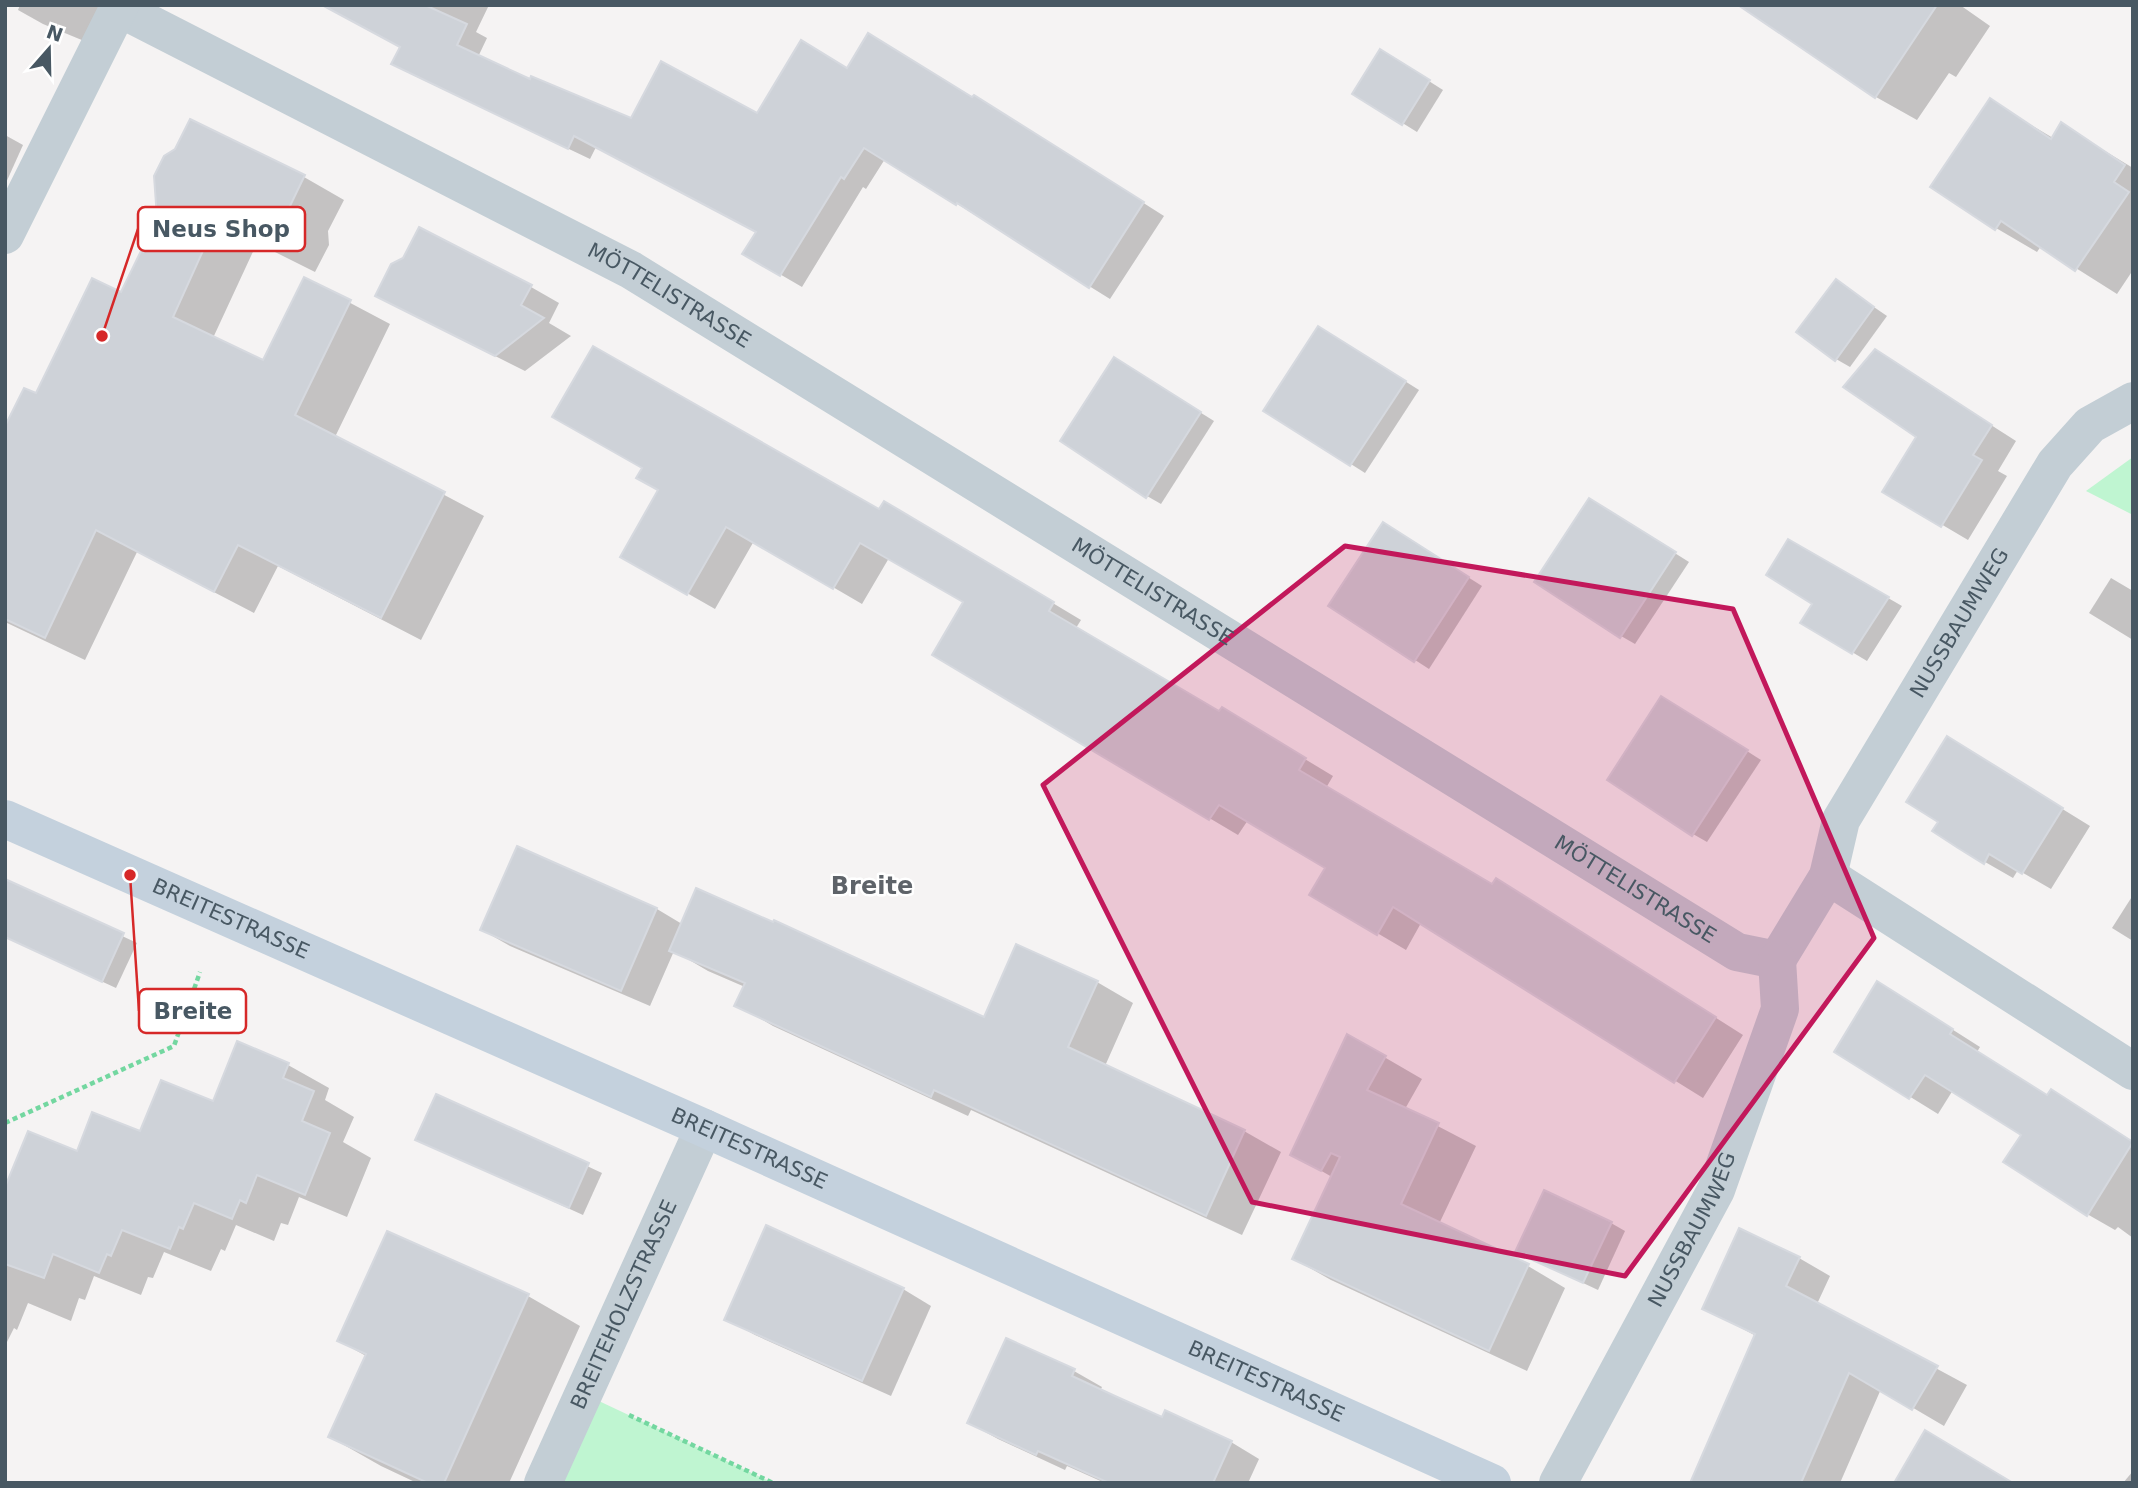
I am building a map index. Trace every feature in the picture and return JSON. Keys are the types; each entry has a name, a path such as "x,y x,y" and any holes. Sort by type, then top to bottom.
{"main road":[{"name":"BREITESTRASSE","path":"5,820 704,1128 1492,1483"}],"street":[{"path":"5,234 120,7"},
{"name":"MÖTTELISTRASSE","path":"120,7 631,270 1737,952 1777,960"},
{"name":"NUSSBAUMWEG","path":"1828,876 1841,820 2055,464 2090,425 2133,401"},
{"path":"1777,960 1828,876 2133,1071"},
{"name":"NUSSBAUMWEG","path":"1558,1483 1716,1191 1780,1009 1777,960"},
{"name":"BREITEHOLZSTRASSE","path":"543,1483 704,1128"}],"path":[{"path":"5,1123 174,1046 200,972"},
{"path":"584,1394 773,1483"}],"highlighted area":[{"path":"1345,546 1733,609 1874,938 1625,1276 1252,1202 1043,785"}],"green space":[{"path":"2133,457 2133,515 2086,491"},
{"path":"584,1394 773,1483 543,1483"}],"building":[{"path":"322,5 425,5 467,24 457,45 530,79 531,76 631,118 661,61 757,113 801,40 847,68 868,33 972,97 974,95 1144,202 1089,288 957,203 956,205 864,148 844,179 841,177 780,276 742,254 756,232 574,136 568,149 391,64 400,47"},
{"path":"1738,5 1937,5 1875,98"},
{"path":"1380,49 1430,80 1402,125 1352,94"},
{"path":"1990,98 2051,139 2061,122 2125,165 2114,182 2129,192 2075,271 2001,221 1995,230 1930,187"},
{"path":"190,119 305,175 289,208 289,221 275,250 216,222 173,317 263,360 304,277 351,300 295,415 445,492 381,618 238,545 214,592 96,530 45,638 5,619 5,426 24,388 36,393 92,278 121,292 157,218 154,176 164,156 175,149"},
{"path":"419,227 532,285 521,305 544,318 495,356 375,296 391,264 403,258"},
{"path":"1836,279 1874,307 1835,361 1796,332"},
{"path":"1318,326 1406,381 1350,466 1263,411"},
{"path":"593,346 879,509 884,501 1054,602 1049,611 1219,711 1222,707 1306,758 1299,770 1492,884 1496,878 1716,1017 1674,1083 1393,907 1377,935 1309,895 1325,868 1219,805 1209,820 932,655 963,602 860,543 833,589 726,527 687,595 620,557 658,490 636,478 642,468 552,417"},
{"path":"1875,349 1992,425 1973,455 1982,460 1941,527 1882,492 1916,437 1843,387"},
{"path":"1114,357 1201,412 1146,498 1060,441"},
{"path":"1589,498 1676,552 1620,638 1534,582"},
{"path":"1383,522 1469,577 1414,662 1328,606"},
{"path":"1788,539 1889,597 1852,654 1800,623 1812,604 1766,575"},
{"path":"1661,696 1748,750 1692,836 1607,780"},
{"path":"1947,736 2063,808 2022,874 1989,854 1984,864 1958,848 1932,831 1938,822 1906,802"},
{"path":"517,846 657,908 621,991 480,930"},
{"path":"5,879 124,933 102,982 5,937"},
{"path":"696,888 773,922 774,920 984,1017 1016,944 1098,981 1068,1047 1245,1130 1206,1216 934,1090 931,1097 734,1006 745,983 669,951"},
{"path":"1877,981 1953,1029 1950,1034 2047,1095 2051,1089 2133,1142 2087,1216 2003,1162 2021,1135 1925,1075 1909,1099 1834,1052"},
{"path":"1347,1034 1386,1056 1367,1090 1439,1123 1401,1204 1529,1264 1489,1351 1292,1259 1340,1157 1331,1153 1321,1171 1290,1155"},
{"path":"237,1041 289,1063 283,1078 314,1091 302,1121 330,1133 305,1195 257,1175 246,1203 240,1200 232,1219 194,1203 183,1229 179,1227 170,1249 122,1230 111,1256 107,1254 99,1273 53,1254 44,1278 5,1264 5,1187 28,1131 77,1151 92,1112 140,1131 161,1080 213,1101"},
{"path":"436,1094 589,1163 569,1208 415,1140"},
{"path":"1544,1190 1612,1222 1583,1283 1515,1252"},
{"path":"766,1225 904,1288 862,1381 724,1320"},
{"path":"1739,1228 1800,1257 1786,1286 1938,1366 1912,1410 1849,1373 1801,1483 1690,1483 1755,1334 1702,1309"},
{"path":"387,1231 529,1294 444,1483 428,1483 328,1437 366,1354 337,1341"},
{"path":"1006,1338 1075,1369 1072,1376 1115,1396 1162,1417 1165,1410 1232,1441 1213,1483 1109,1483 1038,1451 1036,1455 967,1423"},
{"path":"1925,1430 2013,1483 1894,1483"}],"place":[{"name":"Neus Shop","path":"102,336"},
{"name":"Breite","path":"130,875"}],"district":[{"name":"Breite","path":"872,886"}]}
